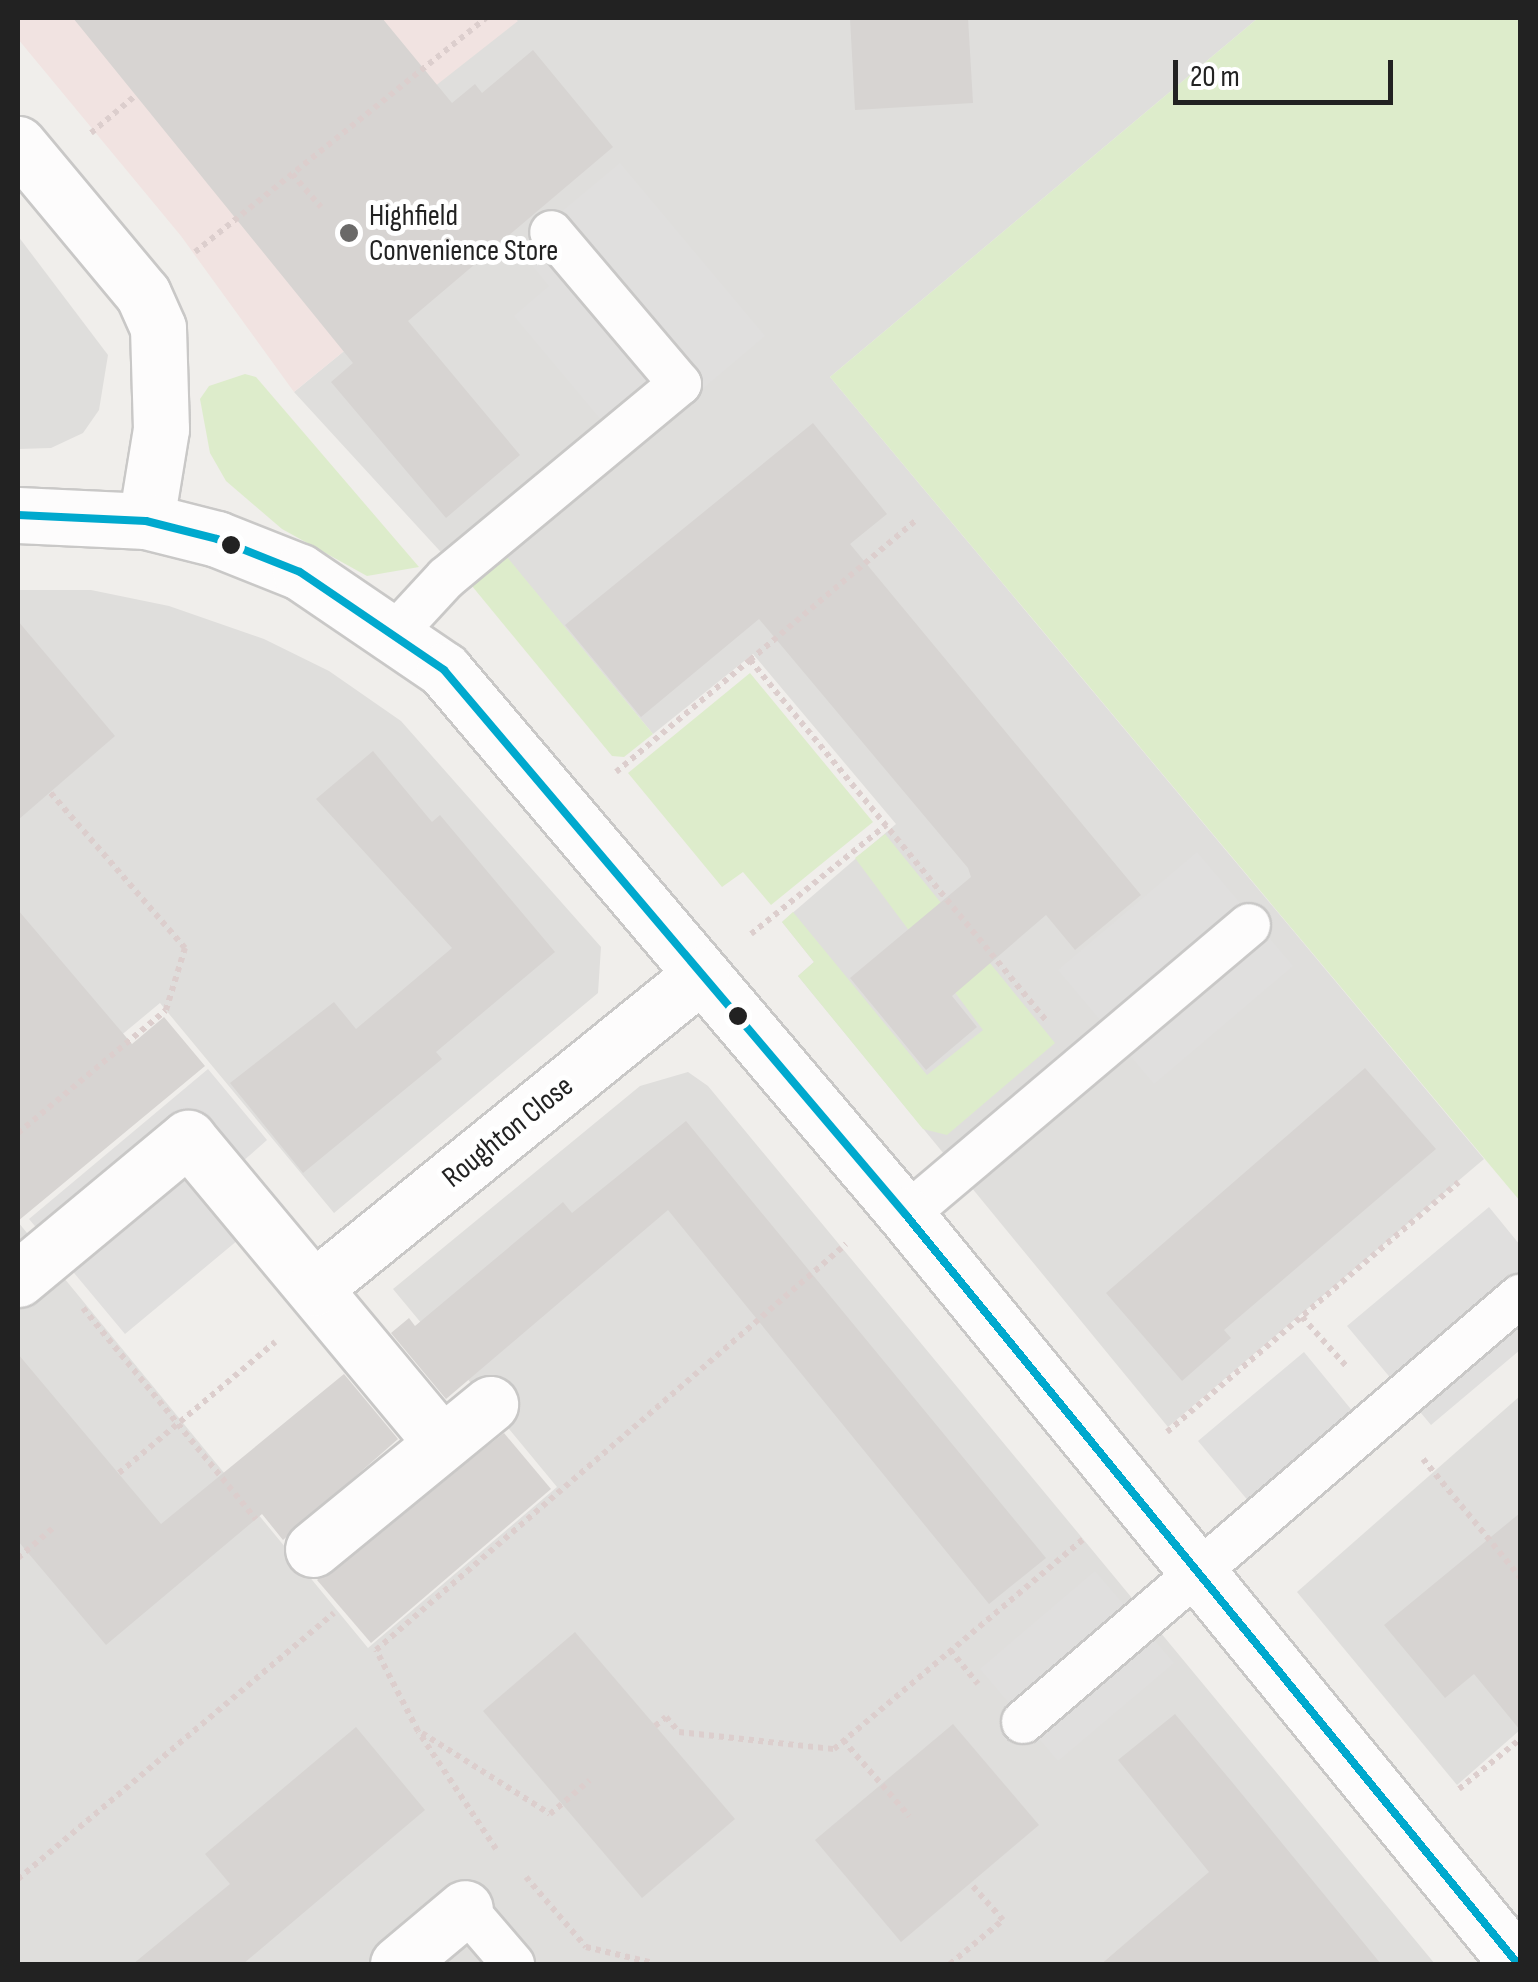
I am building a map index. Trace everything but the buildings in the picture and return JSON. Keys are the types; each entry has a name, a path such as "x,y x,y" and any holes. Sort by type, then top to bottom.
{"street":[{"path":"18,144 143,294 158,328 161,428 146,521"},
{"path":"18,515 146,521 300,572 444,670 498,727 701,975 906,1216 1518,1964"},
{"name":"Roughton Close","path":"319,1294 701,975"},
{"path":"30,1268 188,1138 441,1442"},
{"path":"317,1574 441,1442 490,1404"},
{"path":"398,1964 465,1908"}],"lane":[{"path":"395,634 446,578 680,384 551,232"},
{"path":"906,1216 1249,925"},
{"path":"1023,1722 1520,1296"},
{"path":"465,1908 513,1964"}],"path":[{"path":"143,294 486,18"},
{"path":"84,139 136,95"},
{"path":"292,174 320,206"},
{"path":"613,774 916,520"},
{"path":"750,660 1054,1030"},
{"path":"18,1133 166,1010 184,948 50,792"},
{"path":"748,936 886,825"},
{"path":"1162,1436 1460,1182"},
{"path":"653,1964 586,1947 499,1846 418,1730 376,1650 850,1241"},
{"path":"30,1268 179,1424 262,1526"},
{"path":"119,1473 179,1424 319,1294"},
{"path":"1302,1317 1353,1373"},
{"path":"1420,1454 1520,1578"},
{"path":"18,1558 54,1527"},
{"path":"655,1726 666,1717 679,1732 834,1749 1090,1532"},
{"path":"18,1879 334,1614 317,1574"},
{"path":"418,1730 550,1814 590,1780"},
{"path":"1452,1794 1520,1739"},
{"path":"843,1740 909,1816"},
{"path":"486,1857 499,1846"},
{"path":"950,1964 1003,1920 970,1883"}],"shaded area":[{"path":"18,18 518,21 336,164 431,280 294,392 181,236 18,39"},
{"path":"514,18 1258,18 830,377 1484,1159 1168,1427 798,976 814,962 782,922 896,824 753,654 653,734 507,558 472,586 294,392 431,280 335,164"},
{"path":"620,163 765,336 628,452 514,316 549,286 518,248"},
{"path":"18,236 108,355 99,410 83,433 51,448 18,449"},
{"path":"18,590 91,590 169,606 264,639 329,671 401,721 601,947 598,993 334,1213 160,1003 18,1121"},
{"path":"1197,852 1293,966 1154,1084 1058,970"},
{"path":"208,1069 267,1140 242,1162 279,1206 125,1334 29,1219"},
{"path":"688,1072 708,1086 1435,1964 1165,1964 1137,1934 1101,1964 18,1964 18,1222 368,1648 557,1487 393,1289 640,1086"},
{"path":"1489,1207 1520,1245 1520,1350 1431,1425 1416,1407 1271,1528 1198,1441 1304,1352 1359,1419 1398,1387 1347,1326"},
{"path":"1520,1396 1520,1730 1457,1785 1297,1592"},
{"path":"1095,1571 1174,1663 1058,1761 980,1669"}],"green space":[{"path":"1258,18 1520,18 1520,1201 830,377"},
{"path":"245,374 256,377 419,567 367,576 282,529 226,481 210,453 200,399 209,386"},
{"path":"507,557 653,734 624,757 612,756 472,586"},
{"path":"750,673 873,822 771,905 743,872 722,887 628,773"},
{"path":"885,834 1055,1043 947,1135 923,1129 798,976 814,962 782,922 793,912 927,1075 983,1030 855,858"}],"transit line":[{"path":"18,515 146,521 217,539 300,572 444,670 906,1215 1518,1964"}],"place":[{"name":"Highfield Convenience Store","path":"349,233"}]}
